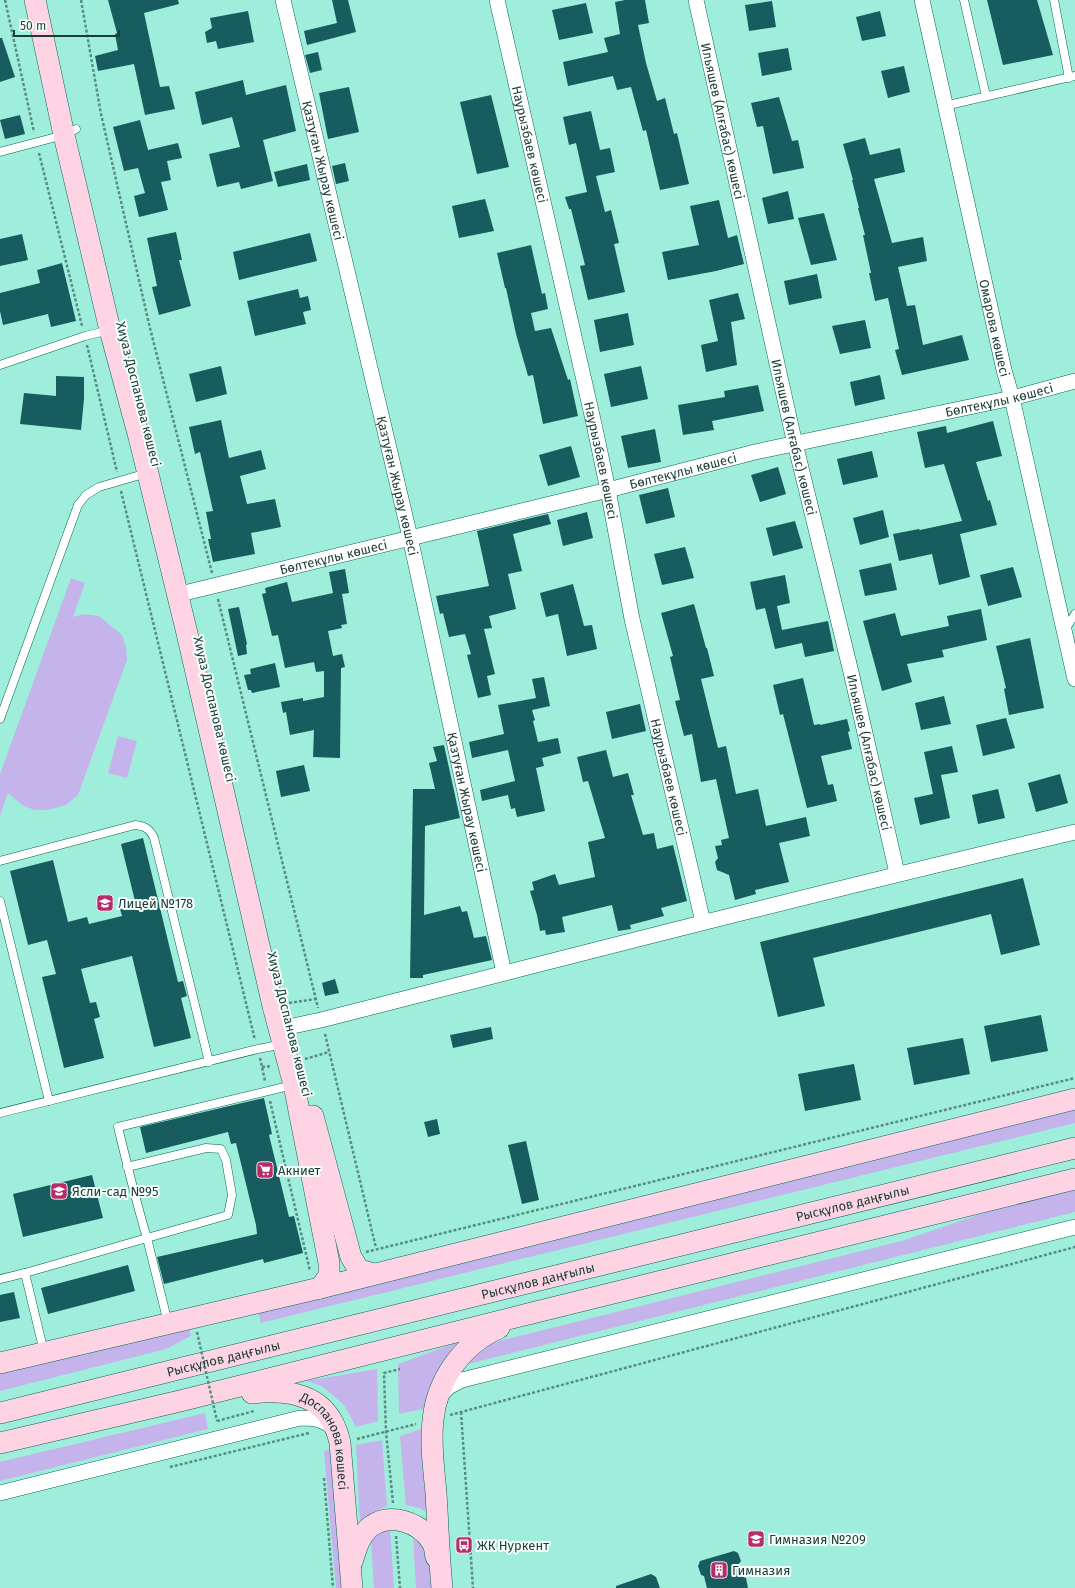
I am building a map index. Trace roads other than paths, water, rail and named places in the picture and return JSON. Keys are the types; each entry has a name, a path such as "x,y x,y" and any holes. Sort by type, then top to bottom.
{"street":[{"name":"Хиуаз Доспанова көшесі","path":"35,0 70,132 299,1084 351,1257 359,1270 374,1274"},
{"name":"Хиуаз Доспанова көшесі","path":"48,0 70,132"},
{"name":"Қазтуған Жырау көшесі","path":"283,0 410,537 504,973"},
{"name":"Наурызбаев көшесі","path":"496,0 608,490 632,619 703,922"},
{"name":"Ильяшев (Алғабас) көшесі","path":"696,0 796,442 897,873"},
{"name":"Омарова көшесі","path":"922,0 944,106 1075,678"},
{"name":"Бөлтекұлы көшесі","path":"182,594 410,537 608,490 796,442 1012,398 1075,381"},
{"path":"287,1036 321,1020 897,873 1075,832"},
{"name":"Хиуаз Доспанова көшесі","path":"299,1084 329,1263 329,1276 315,1279"},
{"path":"0,1363 168,1323 315,1279 374,1274 1075,1099"},
{"name":"Рысқұлов даңғылы","path":"0,1413 1075,1148"},
{"path":"0,1443 180,1401 1075,1179"},
{"path":"438,1396 450,1386 462,1380 1075,1227"},
{"path":"441,1580 433,1437 433,1420 438,1396 449,1371 456,1360 468,1348 487,1333 532,1313"},
{"name":"Доспанова көшесі","path":"180,1401 272,1390 306,1397 319,1405 345,1435 340,1443 352,1588"},
{"path":"0,1493 300,1418 314,1418 327,1422 345,1435"},
{"path":"351,1567 360,1539 370,1527 384,1521 402,1521 420,1529 433,1543 441,1580"}],"lane":[{"path":"964,0 986,96"},
{"path":"944,106 1072,77 1054,0"},
{"path":"0,152 37,143 70,132"},
{"path":"0,365 85,336 116,328"},
{"path":"0,719 78,505 86,495 100,487 152,472"},
{"path":"1064,631 1075,614"},
{"path":"0,860 135,825 144,826 151,831 154,838 209,1062"},
{"path":"0,901 49,1101"},
{"path":"0,1113 258,1049 287,1036"},
{"path":"168,1323 118,1127 268,1090 299,1084"},
{"path":"0,1279 228,1215 232,1195 226,1160 221,1148 206,1148 128,1168"},
{"path":"25,1273 44,1353"}],"place":[{"name":"Лицей №178","path":"105,903"},
{"name":"Акниет","path":"265,1170"},
{"name":"Ясли-сад №95","path":"59,1191"},
{"name":"Гимназия №209","path":"756,1539"},
{"name":"ЖК Нуркент","path":"464,1545"},
{"name":"Гимназия","path":"719,1570"}]}
